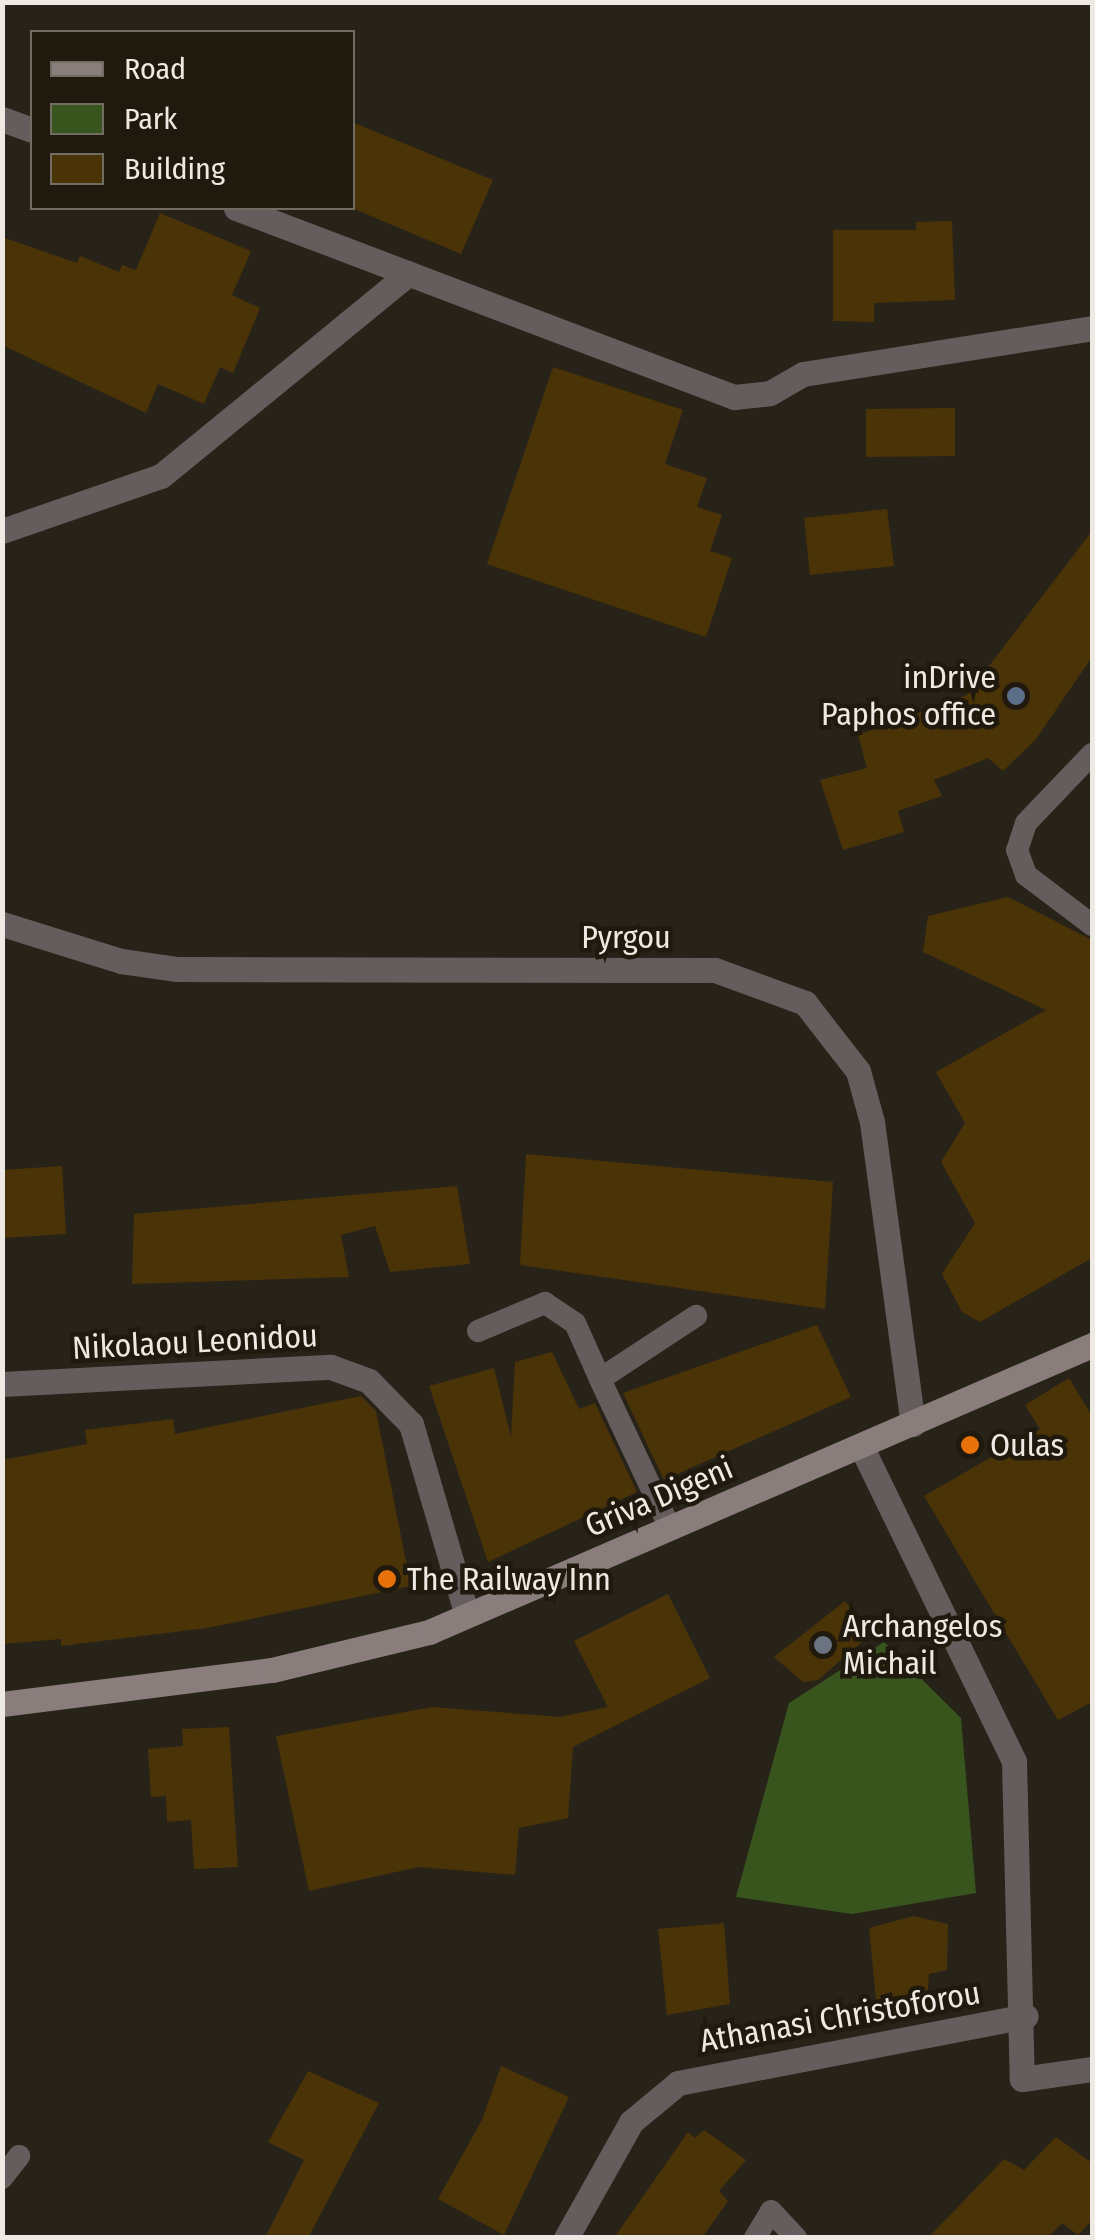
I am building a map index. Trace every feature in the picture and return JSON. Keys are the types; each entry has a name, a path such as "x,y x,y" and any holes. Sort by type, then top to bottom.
{"main road":[{"name":"Griva Digeni","path":"2,1704 346,1656 467,1615 1092,1345"}],"street":[{"path":"2,119 30,129"},
{"path":"241,210 734,396 770,393 802,374 1092,328"},
{"path":"2,532 162,476 409,273"},
{"name":"Pyrgou","path":"2,924 121,961 177,968 715,970 805,1003 858,1071 872,1122 913,1424"},
{"name":"Nikolaou Leonidou","path":"2,1384 331,1367 368,1381 411,1424 467,1615"},
{"path":"861,1446 1014,1761 1026,2016"},
{"name":"Athanasi Christoforou","path":"566,2238 631,2122 678,2083 1026,2016 1022,2079 1092,2069"}],"lane":[{"path":"1092,754 1026,823 1017,850 1026,874 1092,924"},
{"path":"478,1331 544,1303 574,1324 670,1528"},
{"path":"600,1379 696,1316"},
{"path":"2,2178 19,2156"},
{"path":"754,2238 771,2210 796,2238"}],"green space":[{"path":"884,1642 961,1718 976,1893 852,1914 736,1897 789,1703"}],"building":[{"path":"355,123 493,180 461,254 355,209"},
{"path":"160,213 251,251 232,295 260,308 233,373 220,367 204,404 158,384 146,413 2,345 2,237 77,263 80,256 119,272 122,265 136,270"},
{"path":"952,221 955,300 874,303 874,322 833,321 833,230 916,230 916,222"},
{"path":"553,367 683,410 665,464 707,478 697,507 722,515 710,551 732,558 706,637 487,564"},
{"path":"955,408 955,456 866,457 866,409"},
{"path":"887,509 894,566 810,575 804,518"},
{"path":"1092,531 1092,657 1036,739 1003,771 988,758 934,780 942,796 898,811 904,832 843,850 820,780 867,768 858,735 967,695"},
{"path":"1008,897 1092,940 1092,1258 980,1322 962,1312 942,1274 975,1223 941,1162 965,1123 936,1072 1046,1010 923,952 928,916"},
{"path":"526,1154 833,1182 825,1309 520,1265"},
{"path":"62,1166 66,1234 2,1238 2,1170"},
{"path":"457,1186 470,1264 390,1272 375,1226 341,1235 349,1277 132,1284 134,1214"},
{"path":"817,1325 851,1397 664,1480 623,1393"},
{"path":"552,1352 579,1409 595,1403 637,1492 488,1562 429,1386 494,1368 511,1437 515,1362"},
{"path":"1069,1378 1092,1416 1092,1702 1058,1720 924,1496 1040,1429 1025,1405"},
{"path":"361,1396 376,1411 411,1586 207,1628 61,1646 61,1639 2,1644 2,1460 87,1444 85,1430 173,1419 175,1434"},
{"path":"668,1594 710,1678 573,1747 568,1818 519,1828 515,1875 419,1867 309,1891 276,1736 432,1707 560,1717 608,1707 574,1641"},
{"name":"Archangelos Michail","path":"845,1601 872,1633 818,1680 803,1682 774,1657"},
{"path":"229,1727 238,1867 194,1869 191,1820 167,1822 166,1796 151,1797 148,1749 183,1746 182,1729"},
{"path":"914,1916 948,1924 947,1970 929,1974 927,2001 877,2009 869,1928"},
{"path":"724,1923 730,2004 667,2015 658,1929"},
{"path":"501,2066 569,2097 504,2235 438,2199 482,2120"},
{"path":"308,2071 379,2103 308,2238 265,2238 304,2160 268,2142"},
{"path":"704,2130 746,2160 719,2191 728,2201 702,2238 614,2238 688,2132 695,2138"},
{"path":"1056,2137 1092,2163 1092,2220 1078,2235 1062,2223 1047,2238 928,2238 1004,2159 1024,2170"}],"place":[{"name":"inDrive Paphos office","path":"1016,696"},
{"name":"Oulas","path":"970,1445"},
{"name":"The Railway Inn","path":"387,1579"},
{"name":"Archangelos Michail","path":"823,1645"}]}
